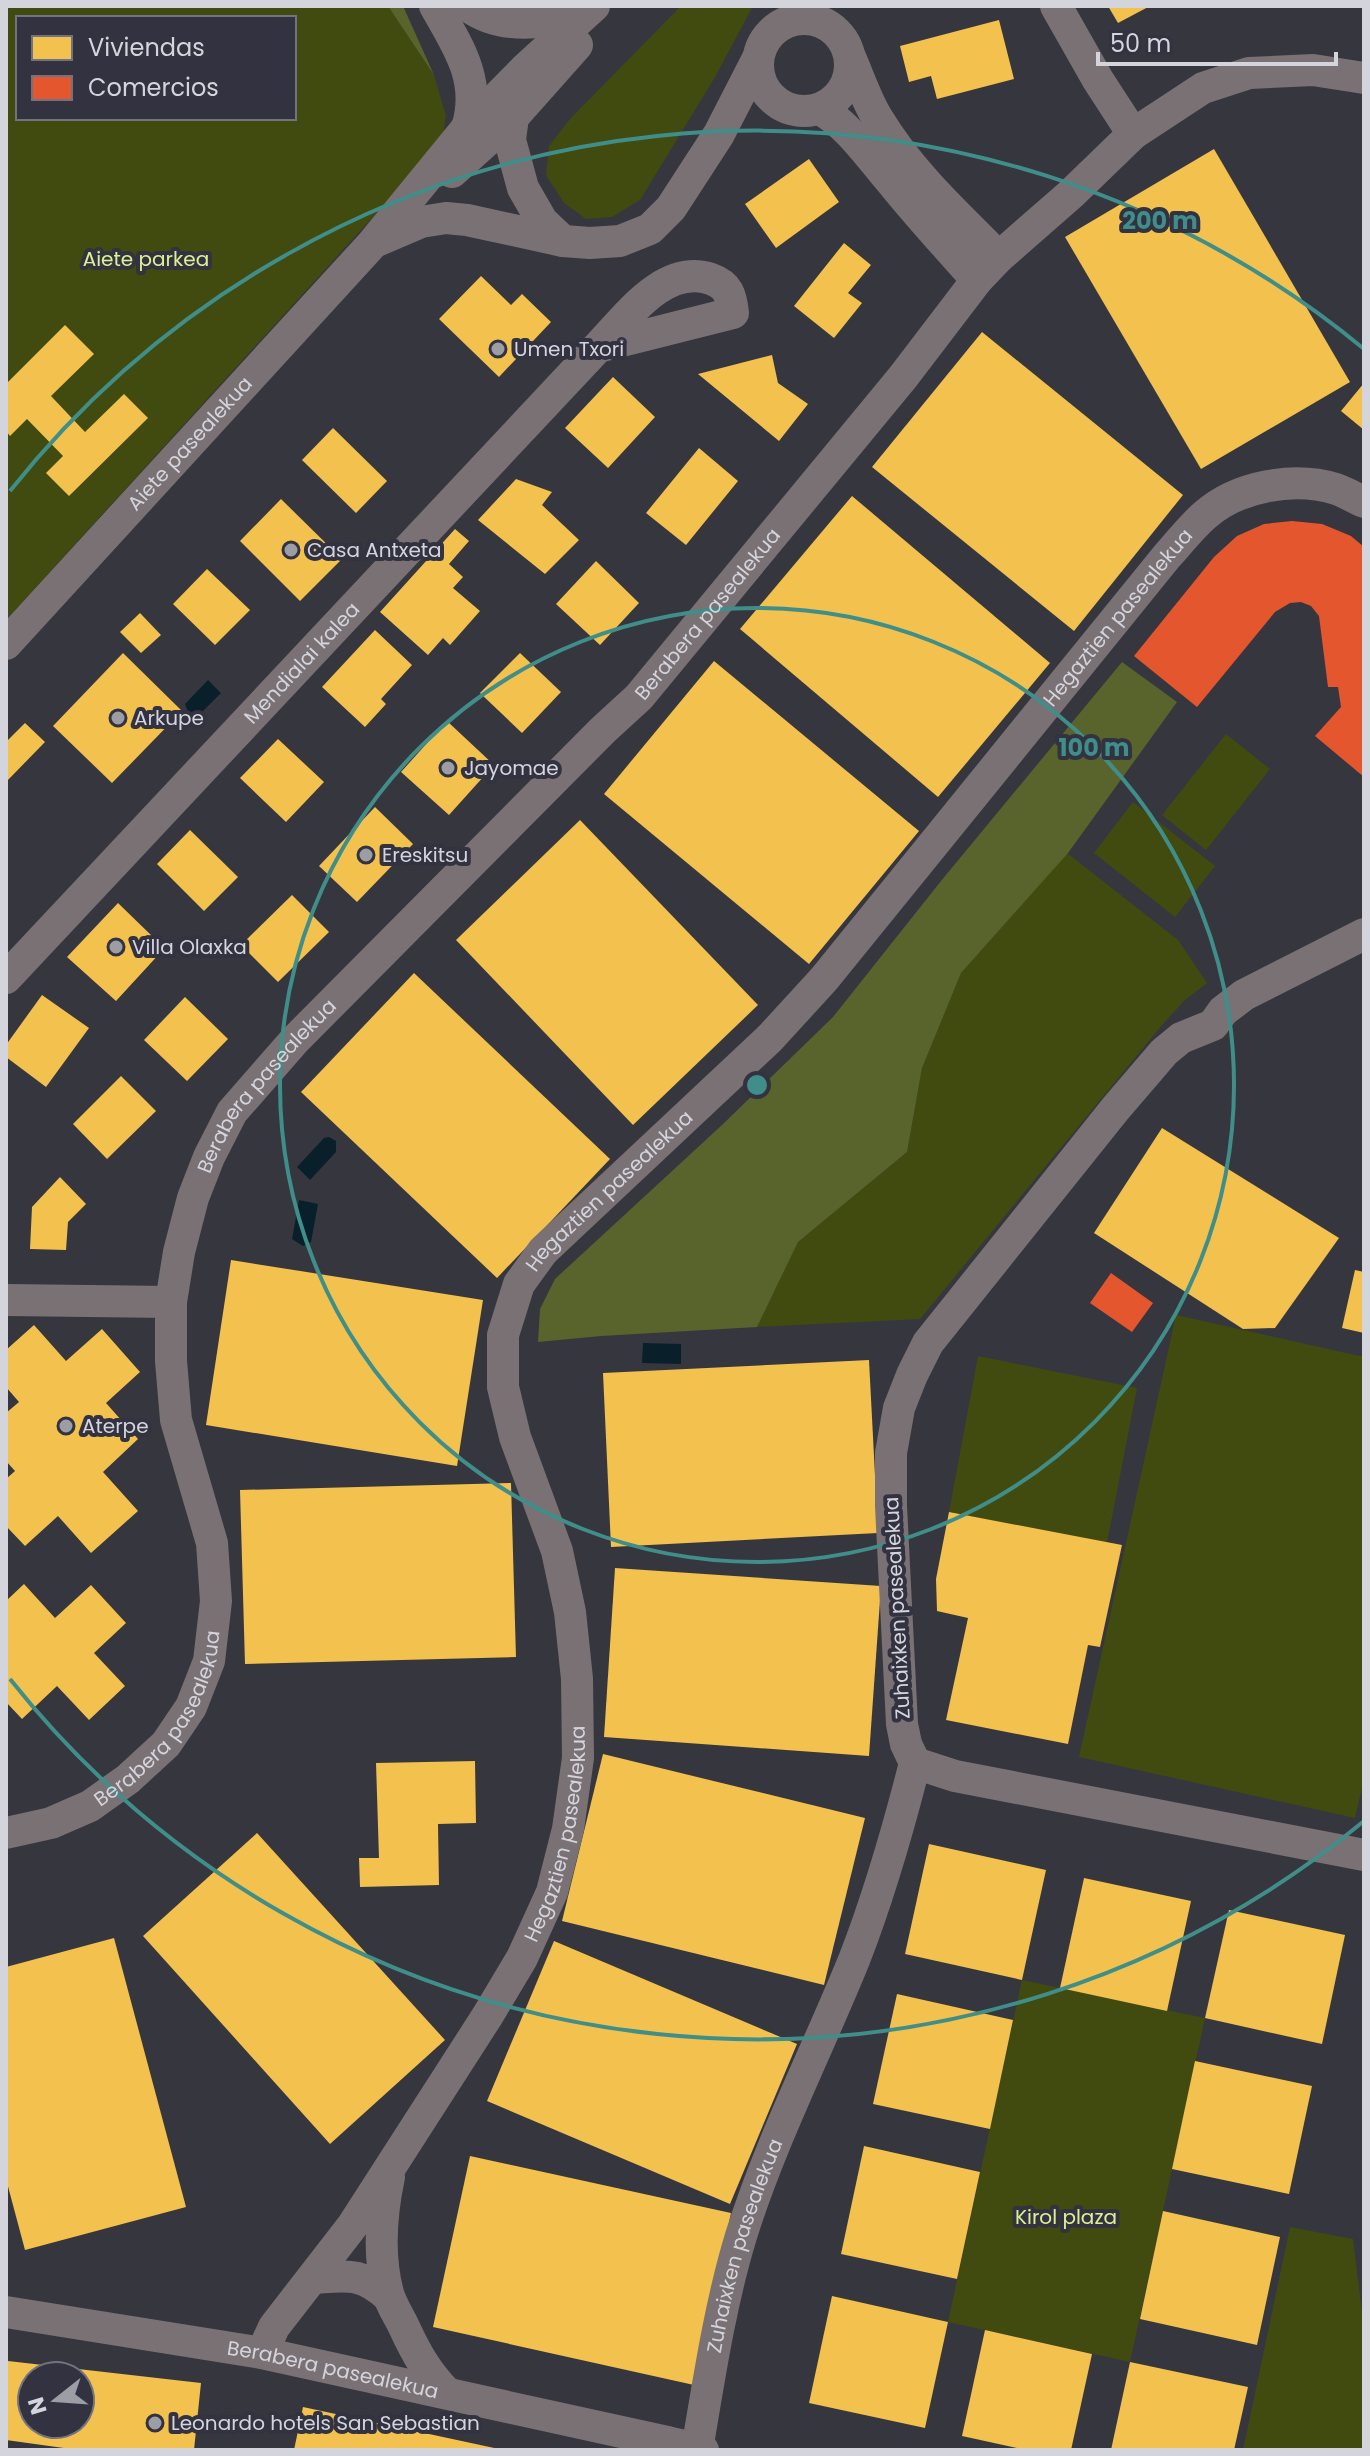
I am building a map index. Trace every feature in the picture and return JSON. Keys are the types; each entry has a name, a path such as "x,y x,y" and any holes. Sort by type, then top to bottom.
{"street":[{"path":"435,6 468,68 473,94 467,128"},
{"path":"468,6 503,22 534,23 563,19 598,8"},
{"path":"1056,6 1133,134"},
{"name":"Aiete pasealekua","path":"6,644 373,243 467,128 526,68 598,8"},
{"name":"Aiete pasealekua","path":"373,243 513,117 598,8"},
{"path":"373,243 421,222 446,218 563,241 590,243 620,241 650,229 671,208 719,134 762,45 782,14 822,22 831,17 847,46 876,116 988,269"},
{"path":"719,134 749,117 786,108 820,109 834,100 844,88 850,73 850,57"},
{"path":"757,60 758,75 764,88 773,100 786,108"},
{"name":"Berabera pasealekua","path":"6,1833 51,1823 90,1806 128,1779 166,1744 191,1707 209,1661 216,1601 212,1543 176,1420 171,1361 171,1302 179,1252 193,1198 232,1112 295,1040 639,697 988,269 1133,134 1203,88 1249,73 1313,70 1364,78"},
{"path":"820,109 831,115 988,269"},
{"path":"513,117 510,140 523,188 542,221 563,241"},
{"name":"Mendialai kalea","path":"6,978 598,347"},
{"name":"Hegaztien pasealekua","path":"262,2353 274,2327 353,2225 522,1958 552,1892 568,1829 578,1758 577,1679 570,1612 557,1551 515,1437 503,1387 503,1335 519,1284 543,1251 770,1038 815,989 1167,556 1206,514 1240,493 1275,485 1304,484 1336,489 1364,502"},
{"name":"Zuhaixken pasealekua","path":"689,2447 741,2236 854,1959 892,1849 915,1763 906,1744 902,1724 891,1506 891,1453 899,1408 912,1375 928,1343 1154,1063 1181,1038 1213,1025 1223,1011 1244,995 1364,934"},
{"path":"6,1300 171,1302"},
{"path":"915,1763 955,1776 1364,1855"},
{"name":"Hegaztien pasealekua","path":"391,2166 384,2198 381,2250 388,2296 418,2359 447,2393"},
{"path":"313,2278 371,2281 388,2296"},
{"name":"Berabera pasealekua","path":"6,2312 262,2353 689,2447"}],"green space":[{"name":"Aiete parkea","path":"6,6 388,6 434,75 446,116 442,141 6,620"},
{"path":"388,6 403,6 434,75"},
{"path":"681,6 753,6 715,77 640,200 612,217 586,219 564,203 546,175 549,146 570,119"},
{"path":"1122,662 1177,702 1068,853 961,973 922,1068 907,1152 798,1242 757,1327 538,1342 540,1309 555,1279 722,1125 833,1017"},
{"path":"1226,734 1270,769 1206,850 1162,815"},
{"path":"1133,802 1215,866 1175,917 1094,853"},
{"path":"1067,853 1178,940 1207,983 1185,1000 1162,1025 920,1319 757,1327 798,1242 907,1152 922,1068 961,973"},
{"path":"1176,1315 1364,1357 1364,1779 1355,1818 1079,1757"},
{"path":"978,1356 1137,1388 1107,1543 949,1512"},
{"name":"Kirol plaza","path":"1022,1980 1205,2018 1130,2362 948,2322"},
{"path":"1290,2227 1353,2239 1364,2329 1364,2450 1243,2450"}],"water":[{"path":"208,680 221,693 198,716 195,713 191,715 185,704"},
{"path":"324,1138 336,1141 336,1152 310,1180 297,1167"},
{"path":"299,1200 318,1204 311,1242 303,1246 292,1239"},
{"path":"643,1343 681,1344 681,1364 642,1363"}],"building: Viviendas":[{"path":"1108,6 1150,6 1118,23"},
{"path":"999,20 1014,79 937,99 931,76 909,82 900,46"},
{"path":"1214,149 1350,382 1201,469 1065,237"},
{"path":"809,159 839,202 776,248 745,204"},
{"path":"844,243 871,265 848,293 862,303 834,338 794,306"},
{"name":"Umen Txori","path":"481,276 511,305 522,294 551,322 499,377 439,319"},
{"path":"65,325 94,354 51,396 85,432 124,394 148,418 69,496 46,473 63,456 27,419 10,436 6,431 6,384"},
{"path":"982,332 1183,495 1074,631 872,467"},
{"path":"772,355 778,383 808,404 779,441 698,374"},
{"path":"613,377 655,417 608,468 565,428"},
{"path":"1364,383 1364,430 1341,411"},
{"path":"333,428 387,481 356,513 302,460"},
{"path":"699,448 738,481 686,545 646,513"},
{"path":"516,479 552,492 542,505 579,540 545,574 478,520"},
{"path":"852,496 1050,663 938,797 740,629"},
{"name":"Casa Antxeta","path":"281,499 342,559 300,601 240,541"},
{"path":"455,529 469,541 449,564 463,577 453,588 480,611 450,645 443,638 428,655 380,612"},
{"path":"596,561 639,603 600,645 556,604"},
{"path":"207,569 250,610 215,645 173,604"},
{"path":"140,613 161,635 141,653 120,632"},
{"path":"375,630 412,665 381,699 386,704 365,727 322,687"},
{"name":"Arkupe","path":"123,653 182,711 112,783 53,726"},
{"path":"520,653 561,692 522,733 480,693"},
{"path":"714,661 919,831 809,964 604,794"},
{"name":"Jayomae","path":"447,721 494,765 449,815 401,772"},
{"path":"25,723 45,742 6,782 6,742"},
{"path":"278,739 324,782 286,822 240,778"},
{"name":"Ereskitsu","path":"375,807 413,844 357,902 319,866"},
{"path":"580,820 758,1005 633,1125 456,940"},
{"path":"190,830 238,877 204,911 157,864"},
{"path":"292,895 329,932 278,982 241,945"},
{"name":"Villa Olaxka","path":"118,903 153,937 150,941 161,952 116,1001 67,957"},
{"path":"414,973 610,1159 497,1278 301,1092"},
{"path":"42,995 89,1028 46,1087 6,1057 6,1045"},
{"path":"185,997 228,1039 187,1081 144,1040"},
{"path":"121,1076 156,1111 107,1159 73,1124"},
{"path":"1162,1128 1339,1238 1275,1328 1243,1329 1094,1233"},
{"path":"60,1177 86,1204 68,1222 66,1250 30,1249 32,1207"},
{"path":"231,1260 483,1300 457,1466 206,1425"},
{"path":"1355,1270 1364,1272 1364,1333 1342,1328"},
{"name":"Aterpe","path":"34,1325 66,1361 102,1329 140,1372 106,1403 138,1439 103,1472 138,1511 91,1553 58,1516 25,1546 6,1526 6,1479 15,1471 6,1461 6,1413 19,1402 6,1387 6,1350"},
{"path":"869,1360 878,1533 611,1547 603,1373"},
{"path":"511,1483 516,1657 245,1664 240,1490"},
{"path":"949,1512 1122,1545 1100,1647 1088,1645 1068,1744 946,1720 968,1618 937,1611 936,1579"},
{"path":"615,1568 881,1586 869,1756 604,1737"},
{"path":"24,1584 55,1618 91,1585 126,1623 94,1653 125,1686 89,1720 57,1686 22,1719 6,1702 6,1601"},
{"path":"603,1754 865,1818 824,1985 562,1921"},
{"path":"475,1761 476,1823 438,1824 439,1885 360,1887 359,1858 379,1858 376,1763"},
{"path":"257,1833 445,2040 330,2144 143,1936"},
{"path":"929,1844 1046,1870 1022,1980 905,1954"},
{"path":"1084,1878 1191,1901 1167,2011 1060,1988"},
{"path":"1229,1910 1345,1935 1322,2044 1205,2018"},
{"path":"114,1938 186,2207 25,2250 6,2179 6,1967"},
{"path":"554,1941 797,2044 730,2204 487,2101"},
{"path":"897,1994 1013,2020 990,2129 873,2104"},
{"path":"1195,2061 1312,2086 1289,2194 1172,2169"},
{"path":"864,2146 980,2172 957,2279 841,2254"},
{"path":"470,2156 731,2213 694,2385 433,2327"},
{"path":"1163,2211 1280,2237 1257,2345 1140,2319"},
{"path":"832,2296 948,2322 925,2428 809,2403"},
{"path":"985,2330 1092,2354 1071,2450 1026,2450 962,2436"},
{"path":"8,2361 16,2362 16,2440 96,2440 96,2371 201,2383 194,2450 78,2450 6,2440"},
{"path":"1130,2362 1248,2387 1234,2450 1111,2450"},
{"path":"303,2407 499,2449 499,2450 294,2450"}],"building: Comercios":[{"path":"1292,521 1322,524 1351,536 1364,547 1364,777 1315,736 1341,707 1338,687 1328,687 1319,616 1311,606 1301,602 1290,603 1275,612 1197,707 1134,656 1214,557 1237,536 1264,524"},
{"path":"1111,1273 1153,1303 1132,1332 1090,1303"}],"place":[{"name":"Umen Txori","path":"498,349"},
{"name":"Casa Antxeta","path":"291,550"},
{"name":"Arkupe","path":"118,718"},
{"name":"Jayomae","path":"448,768"},
{"name":"Ereskitsu","path":"366,855"},
{"name":"Villa Olaxka","path":"116,947"},
{"name":"Aterpe","path":"66,1426"},
{"name":"Leonardo hotels San Sebastian","path":"155,2423"}]}
